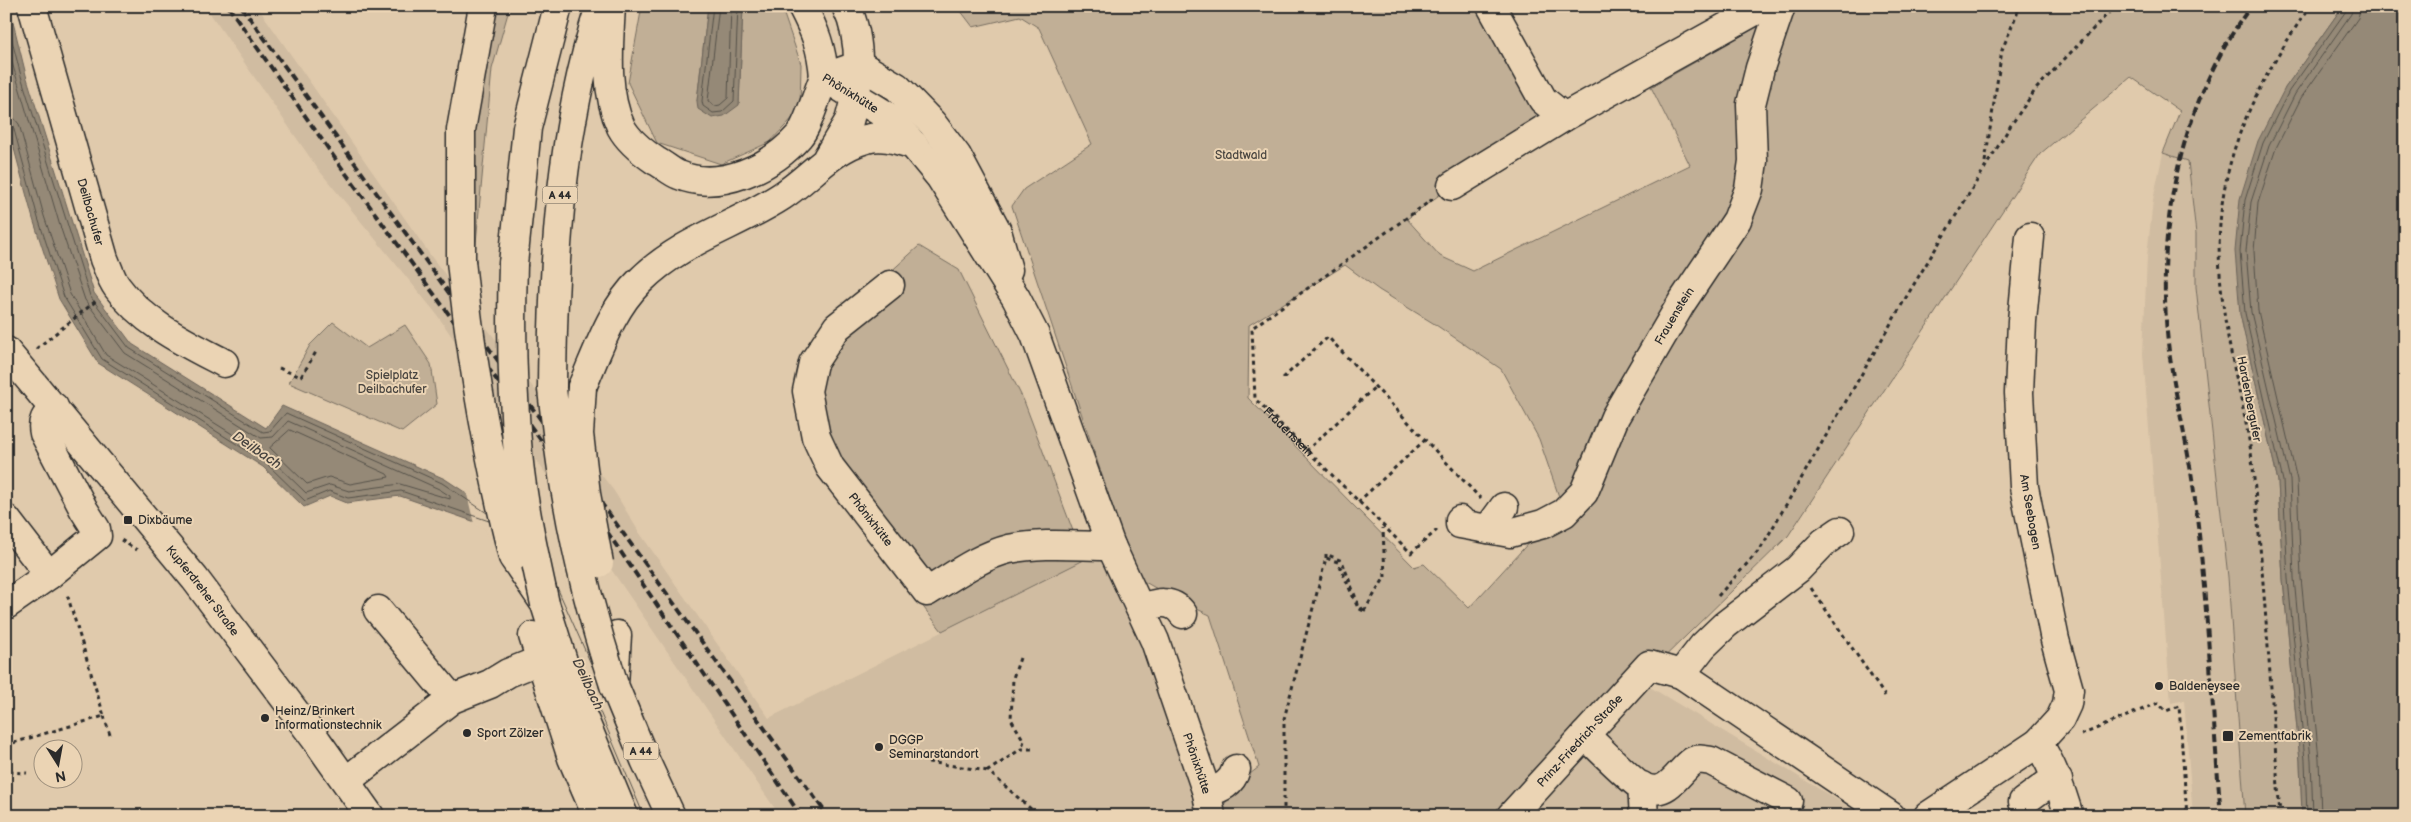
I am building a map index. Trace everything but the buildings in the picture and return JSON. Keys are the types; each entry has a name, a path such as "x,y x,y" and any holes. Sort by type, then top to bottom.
{"main road":[{"name":"Deilbachufer","path":"32,6 104,259 116,286 143,314 172,335 224,363"},
{"path":"483,6 461,130 461,261 475,376 513,557 545,604"},
{"path":"558,6 527,128 513,264 512,372 518,455 525,504 545,604 573,693 624,816"},
{"name":"A 44","path":"600,6 589,40 569,134 558,210 553,286 552,389 566,498 587,594 614,685 671,816"},
{"path":"611,6 608,46 612,94 622,127 645,154 680,175 709,180 744,174 774,159 800,135 824,77 823,53 802,6"},
{"path":"826,159 849,121 856,95 860,65 851,17 846,6"},
{"path":"1491,6 1543,100 1564,117"},
{"path":"1452,186 1564,117 1764,6"},
{"name":"Frauenstein","path":"1452,525 1510,533 1543,524 1564,514 1584,492 1615,417 1682,302 1737,220 1749,189 1753,161 1752,104 1760,68 1781,6"},
{"name":"Phönixhütte","path":"824,77 860,65 897,87 932,123 957,156 996,231 1016,298"},
{"name":"Phönixhütte","path":"824,77 856,95 892,119 914,144 940,177 1016,298 1035,335 1111,546 1155,641 1209,804"},
{"path":"614,685 617,635 594,542 586,494 580,434 582,387 610,322 639,281 671,256 705,235 783,196 826,159 850,144 868,138 888,137 914,144"},
{"name":"Am Seebogen","path":"1928,816 2038,742 2060,719 2067,704 2069,690 2055,640 2024,487 2019,393 2022,321 2030,237"},
{"name":"Phönixhütte","path":"890,285 836,327 813,363 807,391 816,436 830,466 927,592 975,563 1009,549 1043,546 1111,546"},
{"name":"Kupferdreher Straße","path":"12,357 325,734 346,781 370,816"},
{"path":"6,605 57,582 96,536 96,529 44,434 42,426 44,418 54,407"},
{"path":"1488,529 1504,507"},
{"path":"6,519 57,582"},
{"path":"1840,532 1824,542 1798,569 1725,625 1702,646 1681,674 1891,816"},
{"path":"1140,608 1159,603 1169,603 1178,608 1183,614"},
{"path":"378,610 452,699"},
{"path":"346,781 452,699 536,648 572,758 597,816"},
{"name":"Prinz-Friedrich-Straße","path":"1511,816 1649,666 1681,674"},
{"path":"1585,735 1642,786 1659,789 1675,781 1692,761 1698,759 1711,761 1788,801"},
{"path":"2038,742 2058,780 2069,816"},
{"path":"1209,804 1234,778 1236,769"},
{"path":"2023,802 2050,783 2058,780"},
{"path":"1642,786 1644,816"}],"path":[{"path":"1985,165 2002,50 2020,6"},
{"path":"1712,602 1761,548 1985,165 2036,90 2115,6"},
{"name":"Hardenbergufer","path":"2280,816 2252,465 2223,304 2219,228 2229,163 2238,135 2264,80 2286,42 2311,6"},
{"name":"Frauenstein","path":"1452,186 1252,328 1254,399 1306,452 1411,553 1452,525"},
{"path":"12,357 66,325 104,295"},
{"path":"1283,378 1328,337 1486,504 1475,518 1452,525"},
{"path":"279,368 301,377 316,352"},
{"path":"1306,452 1375,388"},
{"path":"1358,502 1426,440"},
{"path":"1284,816 1284,719 1326,558 1338,562 1358,608 1364,611 1385,577 1383,527"},
{"path":"114,535 145,556"},
{"path":"1798,569 1885,696"},
{"path":"57,582 110,735"},
{"path":"988,770 1021,748 1024,741 1012,719 1013,678 1020,658"},
{"path":"2080,735 2158,703 2166,711 2179,706 2187,816"},
{"path":"6,746 104,716"},
{"path":"1021,748 1034,749"},
{"path":"6,755 11,772 27,773"},
{"path":"928,762 988,770 1031,809"}],"shaded area":[{"path":"205,6 257,6 433,259 614,491 639,532 769,718 1111,547 1209,816 780,816 435,312 318,169"},
{"path":"2163,153 2188,161 2196,234 2196,287 2228,577 2245,816 2193,816 2184,700 2171,703 2143,354 2147,256 2153,200"},
{"path":"1640,681 1864,816 1516,816"}],"green space":[{"path":"492,6 510,6 492,69 475,254 470,252 472,130"},
{"path":"642,6 708,6 697,101 739,104 743,6 781,6 801,64 800,110 770,142 721,164 657,143 628,83"},
{"name":"Stadtwald","path":"957,6 1488,6 1560,118 1446,190 1407,219 1440,256 1473,271 1690,165 1651,87 1787,10 1799,6 2343,6 2285,88 2240,314 2278,481 2283,579 2300,761 2302,816 2245,816 2228,577 2196,287 2196,234 2188,161 2163,153 2180,111 2131,77 2040,154 1788,536 1640,681 1516,816 1216,816 1241,781 1259,767 1210,615 1175,599 1136,577 1012,206 1024,189 1092,144 1039,28 1020,16 973,27","holes":["1345,265 1379,290 1433,323 1501,369 1539,439 1565,514 1533,538 1469,608 1424,564 1414,567 1248,398 1249,325"]},
{"path":"919,246 959,270 1024,401 1084,560 942,631 821,476 808,449 794,403 802,352"},
{"name":"Spielplatz Deilbachufer","path":"333,322 367,348 405,325 431,364 437,404 402,432 289,383 310,345"}],"water":[{"name":"Deilbach","path":"6,6 9,6 26,75 94,293 132,344 266,428 282,406 445,479 543,544 580,676 487,526 400,496 347,503 330,496 304,507 263,467 98,363 59,299 33,219 6,119"},
{"path":"708,6 743,6 739,105 724,116 712,118 698,109 697,101"},
{"path":"2343,6 2405,6 2405,816 2302,816 2300,761 2283,579 2278,481 2240,314 2235,251 2240,199 2258,141 2285,88"}],"pier":[{"path":"466,490 546,543 669,816 637,816 578,677 485,528 474,524"}],"railway":[{"path":"228,6 339,164 597,517 801,816"},
{"path":"241,6 828,816"},
{"path":"2221,816 2207,618 2192,481 2169,351 2165,306 2165,261 2169,215 2177,171 2189,127 2206,85 2226,44 2251,6"}],"place":[{"name":"Dixbäume","path":"128,520"},
{"name":"Baldeneysee","path":"2159,686"},
{"name":"Heinz/Brinkert Informationstechnik","path":"265,718"},
{"name":"Sport Zölzer","path":"467,733"},
{"name":"Zementfabrik","path":"2228,736"},
{"name":"DGGP Seminarstandort","path":"879,747"}]}
